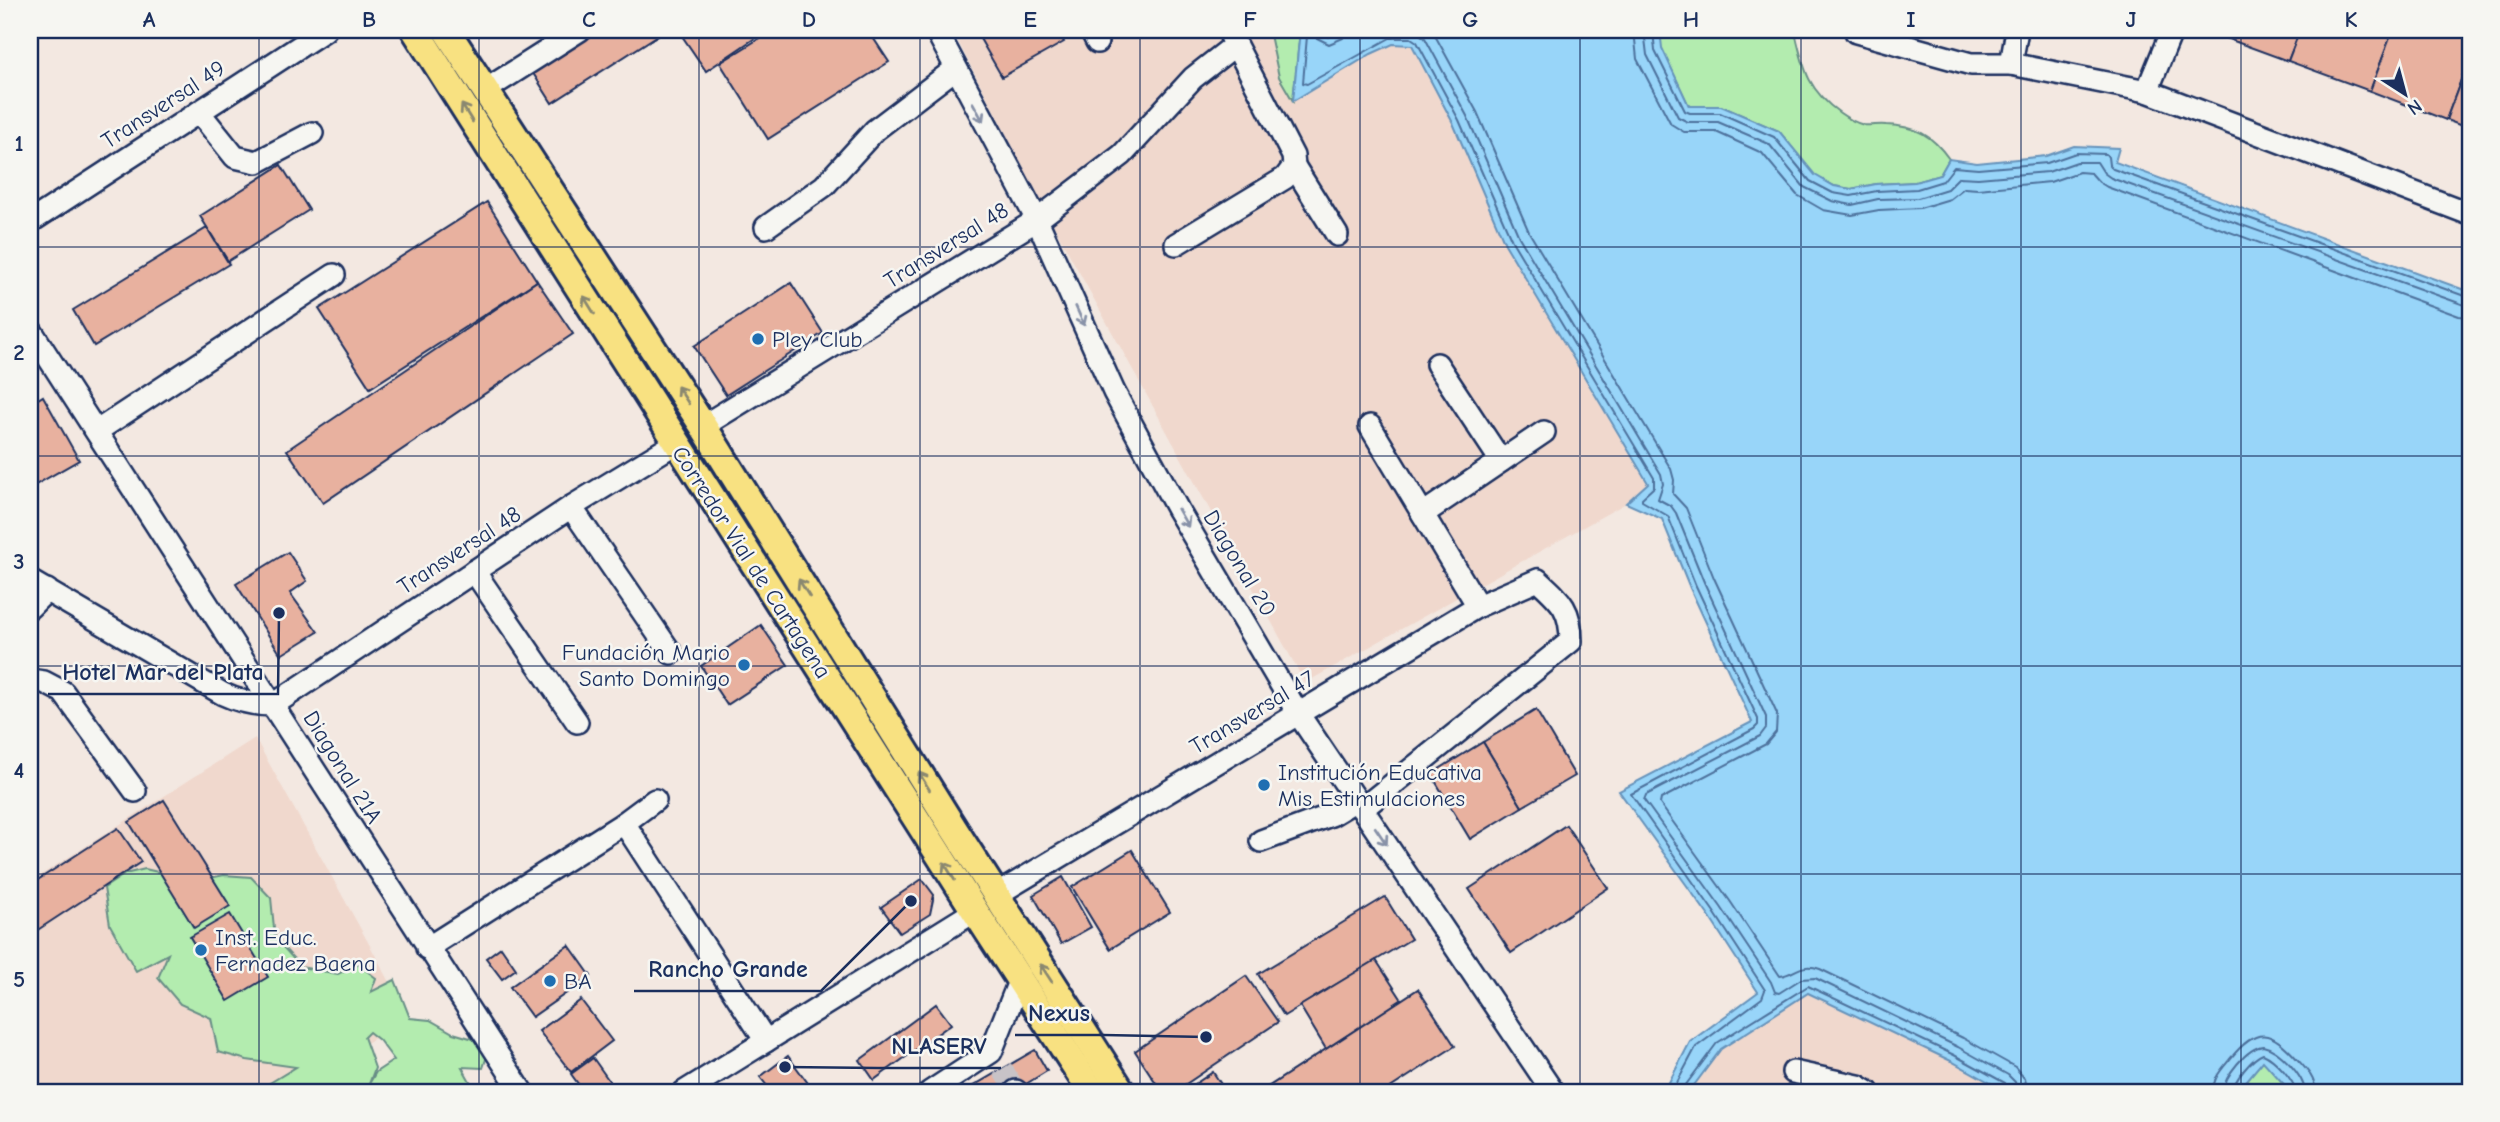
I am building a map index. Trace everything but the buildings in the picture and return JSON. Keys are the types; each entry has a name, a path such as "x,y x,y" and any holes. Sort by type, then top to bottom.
{"main road":[{"name":"Corredor Vial de Cartagena","path":"415,30 975,911 1020,979 1114,1088"},
{"name":"Corredor Vial de Cartagena","path":"446,30 703,426 1114,1088"}],"street":[{"name":"Transversal 49","path":"30,222 325,30"},
{"path":"484,91 580,30"},
{"path":"2011,64 2017,30"},
{"path":"2147,91 2172,30"},
{"name":"Diagonal 20","path":"939,31 955,68 1037,220 1114,392 1178,510 1299,715 1553,1092"},
{"path":"1856,32 1971,64 2011,64 2147,91 2470,214"},
{"path":"1231,37 1293,156 1294,166 1337,235"},
{"name":"Transversal 48","path":"703,426 1037,220 1122,155 1231,37"},
{"path":"766,227 824,186 876,130 955,68"},
{"path":"199,112 235,157 257,162 312,133"},
{"path":"1176,244 1285,178 1294,166"},
{"path":"97,431 334,275"},
{"name":"Diagonal 21A","path":"30,329 522,1092"},
{"path":"1437,364 1501,461"},
{"path":"1370,426 1478,606"},
{"path":"1423,514 1544,432"},
{"name":"Transversal 48","path":"273,705 571,507 676,443"},
{"path":"571,507 671,653"},
{"path":"474,571 577,722"},
{"name":"Transversal 47","path":"996,895 1478,606 1538,580 1556,597 1571,619 1571,641 1359,805"},
{"path":"30,607 38,586 223,694 238,701 273,705"},
{"path":"30,680 44,682 63,692 135,791"},
{"path":"427,948 624,824 655,800"},
{"path":"1261,841 1359,805"},
{"path":"624,824 766,1041"},
{"path":"684,1092 975,911"},
{"path":"934,1091 996,1061 1020,979"},
{"path":"1793,1072 1858,1086 1868,1092"}],"shaded area":[{"path":"952,30 1269,30 1279,77 1371,54 1393,44 1411,45 1453,123 1505,244 1648,483 1626,503 1305,683 1062,241"},
{"name":"Inst. Educ. Fernadez Baena","path":"255,738 410,1018 282,1092 30,1092 30,882"},
{"path":"1808,993 1951,1061 2007,1092 1689,1092 1721,1049"}],"green space":[{"path":"1269,30 1300,30 1293,101 1279,77"},
{"path":"1660,30 1798,30 1796,36 1805,70 1821,97 1830,105 1861,124 1906,127 1922,133 1949,159 1940,175 1915,182 1876,184 1851,189 1834,186 1815,176 1779,131 1721,106 1689,106 1661,48"},
{"path":"145,869 196,881 224,875 251,877 271,898 275,938 301,967 338,974 358,964 376,978 371,992 395,980 410,1018 430,1020 453,1033 477,1040 488,1053 483,1068 462,1067 476,1092 255,1092 296,1067 247,1060 218,1052 211,1018 180,1004 158,978 168,954 136,971 110,925 104,888 125,874","holes":["369,1032 379,1040 394,1060 376,1072 369,1084 375,1068 364,1037"]},
{"path":"2263,1060 2291,1092 2237,1092"}],"water":[{"path":"1300,30 1312,30 1328,37 1343,30 1660,30 1662,48 1689,106 1721,106 1779,131 1815,175 1834,186 1851,189 1876,184 1915,182 1940,175 1949,159 1977,163 2046,156 2074,146 2119,148 2115,162 2470,292 2470,1092 2291,1092 2263,1061 2237,1092 2007,1092 1951,1061 1808,993 1721,1049 1689,1092 1664,1092 1690,1042 1758,992 1708,915 1619,791 1752,722 1690,588 1662,519 1626,503 1648,483 1505,244 1453,123 1412,45 1393,44 1371,54 1293,101"}],"tunnel":[{"path":"1002,1069 1016,1091"}],"place":[{"name":"Pley Club","path":"758,339"},
{"name":"Hotel Mar del Plata","path":"279,613"},
{"name":"Fundación Mario Santo Domingo","path":"744,665"},
{"name":"Institución Educativa Mis Estimulaciones","path":"1264,785"},
{"name":"Rancho Grande","path":"911,901"},
{"name":"Inst. Educ. Fernadez Baena","path":"201,950"},
{"name":"BA","path":"550,981"},
{"name":"Nexus","path":"1206,1037"},
{"name":"NLASERV","path":"785,1067"}]}
